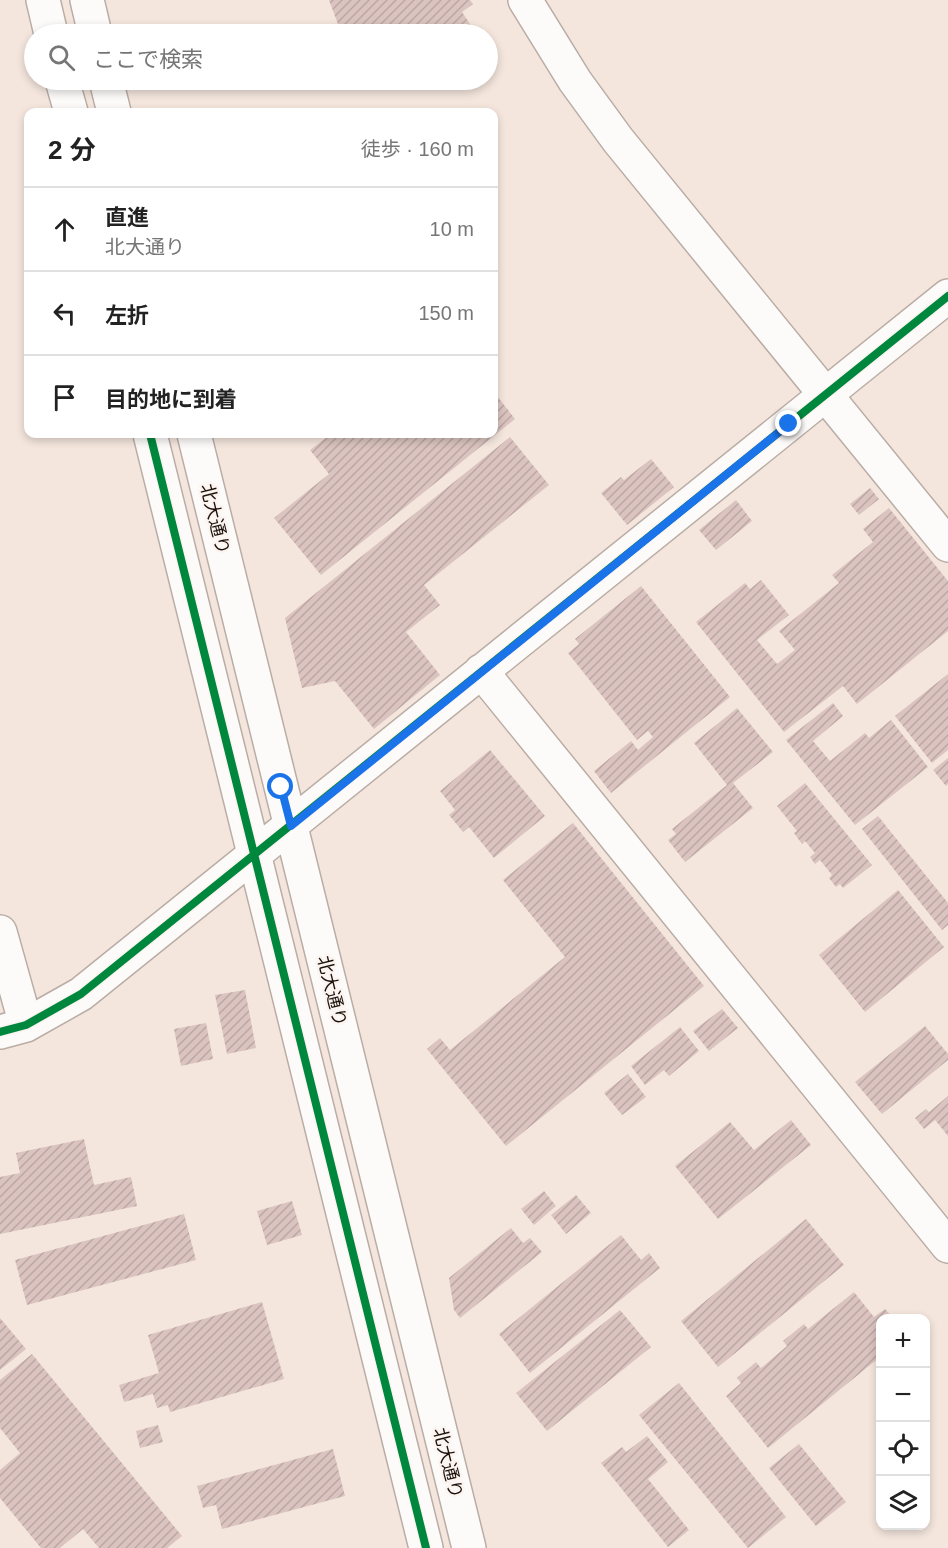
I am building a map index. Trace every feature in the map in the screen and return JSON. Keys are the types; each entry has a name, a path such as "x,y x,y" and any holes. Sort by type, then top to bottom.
{"street":[{"path":"43,0 49,24"},
{"path":"87,0 93,24"},
{"path":"525,0 575,81 618,140 948,545"},
{"path":"65,90 70,108"},
{"path":"108,90 113,108"},
{"path":"0,932 13,1028 81,994 948,296"},
{"path":"151,438 426,1548"},
{"name":"北大通り","path":"195,438 469,1548"},
{"path":"481,671 948,1246"}],"building":[{"path":"329,0 470,0 473,4 462,12 470,24 338,24"},
{"path":"498,397 515,419 498,433"},
{"path":"510,437 549,485 424,585 440,605 406,632 440,675 374,729 335,681 302,688 285,618"},
{"path":"326,438 491,438 321,575 274,518 329,474 310,450"},
{"path":"651,459 674,487 627,525 601,493 621,477 624,480"},
{"path":"870,488 879,499 859,515 850,504"},
{"path":"736,500 752,521 716,550 699,530"},
{"path":"889,508 948,581 948,631 857,704 843,686 784,732 696,622 745,583 750,589 761,580 789,615 757,640 777,664 795,650 779,631 839,583 832,575 873,542 863,529"},
{"path":"641,586 730,697 611,793 594,771 631,741 638,750 653,737 648,731 637,740 568,653 579,644 575,639"},
{"path":"948,674 948,750 932,763 895,716"},
{"path":"833,703 843,716 813,741 830,761 865,733 869,738 891,720 928,767 855,825 786,740"},
{"path":"737,708 773,752 733,783 753,808 685,862 668,840 676,834 672,829 727,785 694,743"},
{"path":"490,750 545,816 494,858 469,827 463,832 449,815 455,810 440,791"},
{"path":"948,758 948,784 946,786 933,770"},
{"path":"805,783 872,865 843,888 840,884 836,887 829,878 832,875 820,860 815,864 810,857 815,853 805,841 802,844 794,833 797,831 777,806"},
{"path":"878,816 948,903 948,925 942,930 862,829"},
{"path":"573,823 704,986 506,1146 427,1049 440,1038 450,1050 565,957 503,880"},
{"path":"898,890 944,947 865,1012 819,955"},
{"path":"245,990 256,1048 227,1054 215,995"},
{"path":"722,1009 738,1028 709,1051 693,1031"},
{"path":"206,1023 213,1059 181,1066 174,1029"},
{"path":"925,1026 948,1054 948,1060 882,1114 855,1082"},
{"path":"680,1027 699,1051 669,1076 664,1070 645,1085 631,1066"},
{"path":"628,1074 646,1097 622,1115 604,1093"},
{"path":"948,1096 948,1136 935,1120 924,1129 915,1118 926,1109 929,1112"},
{"path":"791,1120 811,1145 718,1219 675,1166 730,1122 754,1150"},
{"path":"84,1139 94,1185 131,1177 137,1206 0,1234 0,1177 20,1173 16,1153"},
{"path":"544,1191 556,1206 534,1225 521,1209"},
{"path":"576,1195 591,1213 566,1234 551,1215"},
{"path":"292,1201 302,1235 267,1245 257,1211"},
{"path":"184,1214 196,1260 27,1305 15,1260"},
{"path":"806,1219 844,1265 718,1367 681,1321"},
{"path":"511,1228 523,1243 530,1238 542,1252 460,1318 454,1310 449,1278"},
{"path":"621,1235 641,1260 649,1253 660,1268 530,1373 499,1334"},
{"path":"854,1292 874,1317 876,1316 876,1360 768,1448 726,1396 741,1383 737,1378 756,1362 761,1368 787,1346 783,1341 804,1324 808,1329"},
{"path":"262,1302 284,1379 170,1412 168,1405 157,1408 153,1394 124,1402 119,1385 159,1373 148,1335"},
{"path":"885,1309 889,1314 878,1314"},
{"path":"620,1310 651,1347 547,1431 516,1393"},
{"path":"0,1318 26,1349 0,1370"},
{"path":"32,1354 182,1536 167,1548 99,1548 83,1529 60,1548 41,1548 0,1498 0,1470 20,1453 0,1428 0,1380"},
{"path":"679,1383 786,1517 748,1548 639,1415"},
{"path":"158,1425 163,1442 140,1448 136,1431"},
{"path":"647,1436 668,1462 648,1479 689,1530 668,1547 601,1463 622,1447 626,1452"},
{"path":"799,1444 846,1502 816,1526 769,1468"},
{"path":"333,1449 345,1496 222,1529 216,1505 203,1508 197,1486"}],"cycle path":[{"path":"0,1032 26,1025 81,994 948,296"},
{"path":"151,438 426,1548"}],"route":[{"path":"281,787 291,826 312,806 789,424"}]}
